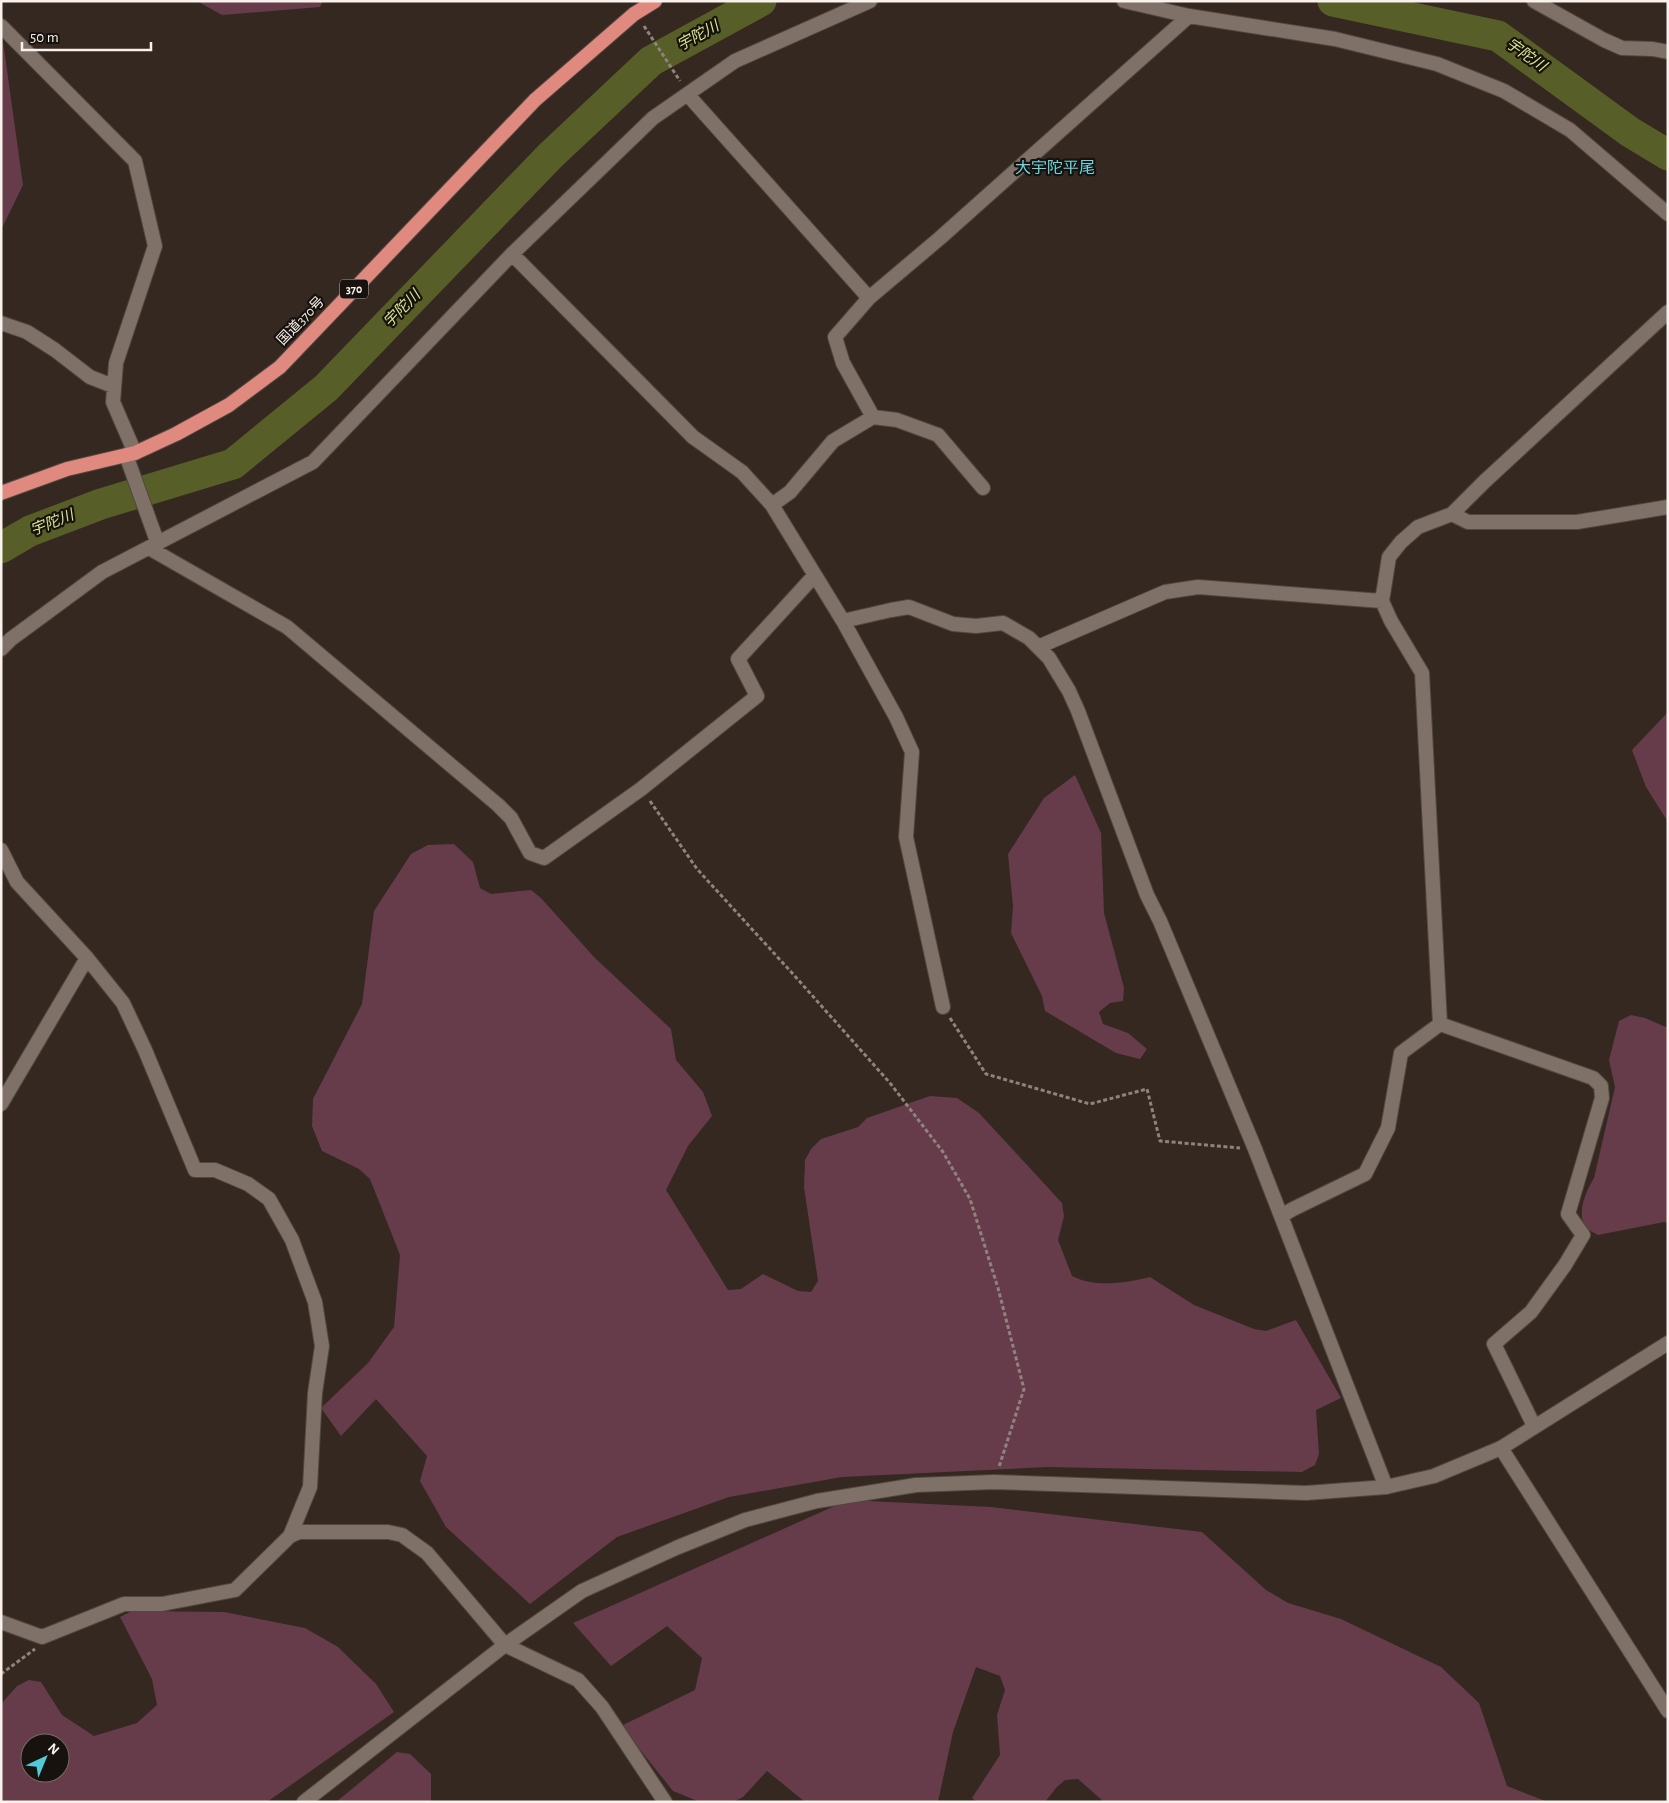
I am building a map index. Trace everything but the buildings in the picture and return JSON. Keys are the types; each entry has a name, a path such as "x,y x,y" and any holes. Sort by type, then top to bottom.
{"highway":[{"name":"国道370号","path":"1,493 67,468 130,458 229,405 280,367 535,100 634,14 655,1"}],"street":[{"path":"1,649 11,639 102,572 154,542 313,462 512,254 684,89 735,61 870,1"},
{"path":"1534,1 1622,48 1653,49 1668,52"},
{"path":"1132,2 1189,16 1335,39 1437,64 1504,91 1570,130 1668,214"},
{"path":"873,417 843,363 835,336 869,298 940,238 1189,16"},
{"path":"1,26 135,161 155,246 116,363 113,402 154,542 287,627 498,805 511,818 530,853 544,858 641,789 758,696 738,659 814,576"},
{"path":"684,89 869,298"},
{"path":"512,254 693,437 742,472 772,505 843,622 896,717 912,752 906,837 943,1007"},
{"path":"1440,1024 1422,673 1382,602 1389,557 1401,542 1418,527 1452,514 1484,482 1668,312"},
{"path":"1,323 27,332 55,350 90,377 113,386"},
{"path":"772,505 790,492 833,441 873,417 897,420 938,435 983,488"},
{"path":"1452,514 1468,522 1577,522 1668,507"},
{"path":"1038,647 1165,592 1198,588 1382,602"},
{"path":"843,622 909,607 953,624 976,626 1003,623 1029,638 1049,658 1072,698 1147,895 1160,921 1255,1149 1386,1487"},
{"path":"1,850 17,882 87,958 123,1003 145,1050 195,1170 215,1170 248,1184 269,1199 292,1240 315,1302 322,1346 315,1394 310,1487 290,1536"},
{"path":"1,1104 87,958"},
{"path":"1281,1216 1365,1174 1388,1128 1401,1053 1440,1024"},
{"path":"1440,1024 1593,1078 1601,1086 1602,1098 1568,1214 1583,1235 1565,1265 1531,1312 1494,1344 1534,1426"},
{"path":"304,1802 506,1645 582,1591 676,1548 745,1520 817,1501 916,1485 994,1482 1306,1493 1386,1487 1434,1476 1501,1448 1668,1343"},
{"path":"1501,1448 1668,1711"},
{"path":"1,1622 42,1637 124,1604 162,1604 236,1590 290,1536 299,1532 388,1532 402,1535 427,1553 506,1645 578,1680 602,1707 665,1802"}],"path":[{"path":"643,24 684,89"},
{"path":"641,789 660,813 697,869 794,974 890,1083 943,1152 970,1198 998,1288 1024,1389 994,1482"},
{"path":"943,1007 986,1074 1090,1104 1147,1089 1160,1141 1255,1149"}],"shaded area":[{"path":"197,1 323,1 320,7 222,15"},
{"path":"1,27 23,185 1,230"},
{"path":"1668,712 1668,822 1646,787 1632,750"},
{"path":"1075,775 1101,833 1104,913 1124,988 1123,1001 1110,1003 1099,1012 1103,1024 1128,1033 1147,1049 1140,1059 1116,1053 1045,1011 1042,996 1011,933 1013,906 1008,854 1044,798"},
{"path":"454,844 473,862 480,888 491,894 531,890 541,898 595,958 671,1029 676,1060 703,1092 712,1116 688,1146 666,1190 728,1290 741,1289 763,1274 798,1291 811,1292 818,1281 804,1187 805,1160 811,1149 821,1139 858,1127 867,1118 930,1096 957,1098 979,1113 1062,1203 1064,1216 1058,1240 1072,1276 1081,1280 1101,1283 1131,1281 1150,1277 1194,1305 1254,1329 1266,1331 1296,1320 1341,1398 1316,1410 1319,1454 1315,1465 1302,1472 1047,1467 842,1477 729,1497 617,1537 530,1604 446,1527 420,1481 427,1456 376,1399 341,1436 321,1408 368,1363 394,1327 400,1255 370,1179 359,1169 322,1151 312,1126 313,1099 362,1004 374,911 411,854 428,845"},
{"path":"1631,1015 1645,1018 1668,1028 1668,1223 1664,1222 1598,1235 1587,1229 1584,1223 1582,1217 1583,1203 1594,1178 1615,1087 1609,1060 1619,1021"},
{"path":"848,1500 991,1507 1202,1532 1266,1590 1288,1603 1341,1619 1441,1667 1479,1703 1507,1786 1548,1802 1104,1802 1078,1779 1065,1780 1045,1802 977,1802 972,1798 1000,1755 997,1715 1005,1690 1000,1676 976,1667 953,1732 938,1802 805,1802 767,1771 743,1797 733,1802 700,1802 673,1791 621,1726 695,1690 702,1658 667,1626 611,1666 573,1623"},
{"path":"132,1611 224,1612 305,1628 338,1647 376,1684 394,1712 267,1802 1,1802 1,1704 17,1686 29,1680 41,1682 62,1715 94,1736 137,1723 157,1705 152,1679 120,1617"},
{"path":"397,1752 410,1754 431,1774 431,1802 336,1802"}],"waterway":[{"name":"宇陀川","path":"1,548 30,531 101,504 233,464 326,388 550,156 651,61 761,1"},
{"name":"宇陀川","path":"1333,1 1498,36 1630,132 1668,155"}],"district":[{"name":"大宇陀平尾","path":"1055,168"}]}
